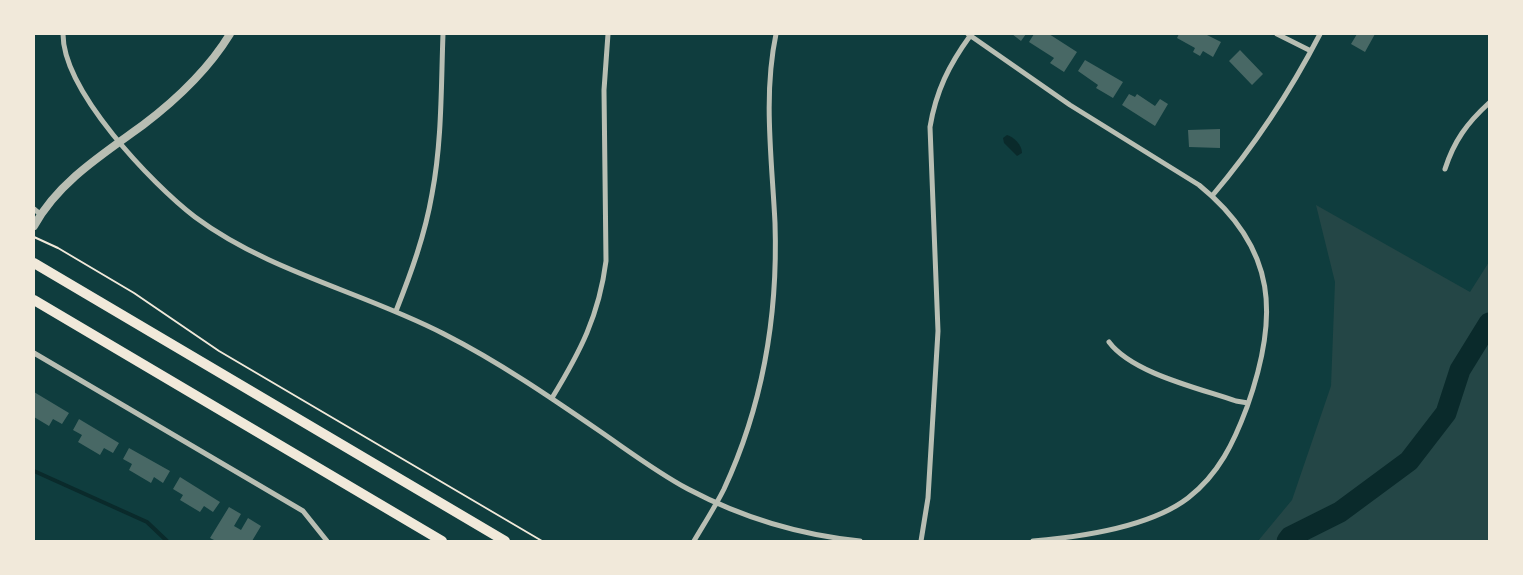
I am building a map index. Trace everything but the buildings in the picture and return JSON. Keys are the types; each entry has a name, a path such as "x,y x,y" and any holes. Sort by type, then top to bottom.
{"main road":[{"path":"34,262 505,541"},
{"path":"34,300 442,541"}],"street":[{"path":"64,34 74,74 95,110 137,163 195,217 226,237 278,263 396,311 490,359 552,398 674,481 716,502 739,512 795,530 860,541"},
{"path":"34,226 37,212 88,164 182,92 205,68 230,34"},
{"path":"396,311 423,235 433,193 438,142 443,34"},
{"path":"552,398 586,338 603,286 606,261 604,90 608,34"},
{"path":"694,541 716,502 739,451 756,400 767,353 774,302 775,262 770,86 776,34"},
{"path":"1277,34 1311,51"},
{"path":"1212,196 1247,154 1274,116 1320,34"},
{"path":"922,541 928,498 938,331 930,127 934,104 941,83 969,35 1070,105 1200,185 1227,210 1251,246 1265,288 1267,312 1265,345 1248,403 1231,446 1216,470 1204,484 1178,504 1145,520 1077,535 1033,541"},
{"path":"1445,169 1450,153 1464,128 1489,103"},
{"path":"1108,342 1117,353 1140,367 1236,401 1248,403"},
{"path":"34,353 303,512 327,541"}],"path":[{"path":"34,236 117,283 219,351 542,541"}],"shaded area":[{"path":"1007,135 1017,142 1021,147 1022,153 1017,156 1004,143 1003,138"},
{"path":"1316,205 1470,292 1489,262 1489,541 1258,541 1292,500 1331,386 1335,282"}],"waterway":[{"path":"1287,541 1290,537 1340,512 1409,461 1446,413 1460,370 1489,323"},
{"path":"34,471 147,522 167,541"}]}
